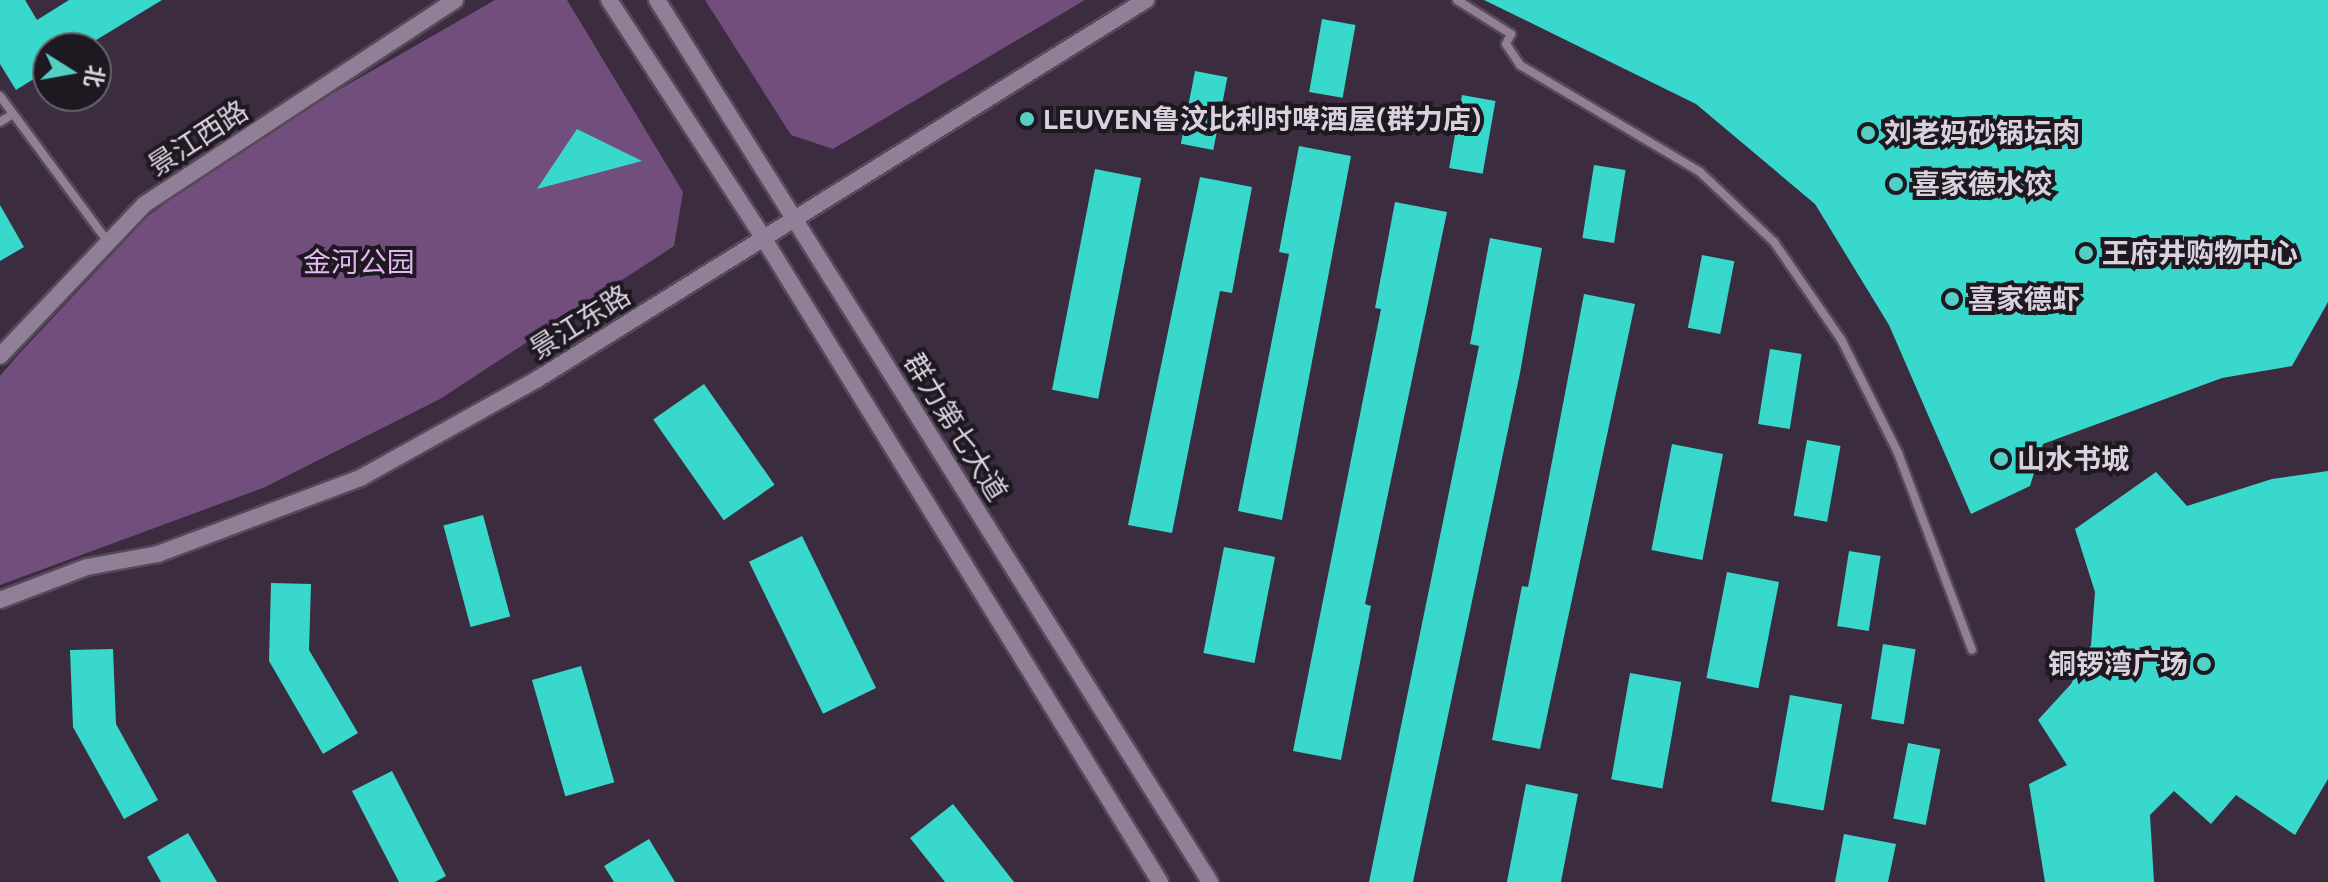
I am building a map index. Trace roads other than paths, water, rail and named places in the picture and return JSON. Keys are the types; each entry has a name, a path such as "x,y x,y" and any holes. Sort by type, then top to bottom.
{"main road":[{"name":"景江西路","path":"0,356 145,204 455,0"},
{"path":"609,0 764,239 1160,882"},
{"name":"群力第七大道","path":"657,0 1210,882"},
{"name":"景江东路","path":"0,600 87,567 158,554 360,478 536,380 1146,0"}],"street":[{"path":"1457,0 1511,34 1506,44 1520,65 1700,172 1774,242 1829,317 1898,453 1972,650"},
{"path":"0,96 108,243"},
{"path":"0,122 13,114"}],"place":[{"name":"LEUVEN鲁汶比利时啤酒屋(群力店)","path":"1027,119"},
{"name":"刘老妈砂锅坛肉","path":"1868,133"},
{"name":"喜家德水饺","path":"1896,184"},
{"name":"王府井购物中心","path":"2086,253"},
{"name":"喜家德虾","path":"1952,299"},
{"name":"山水书城","path":"2001,459"},
{"name":"铜锣湾广场","path":"2204,664"}],"park label":[{"name":"金河公园","path":"359,262"}]}
